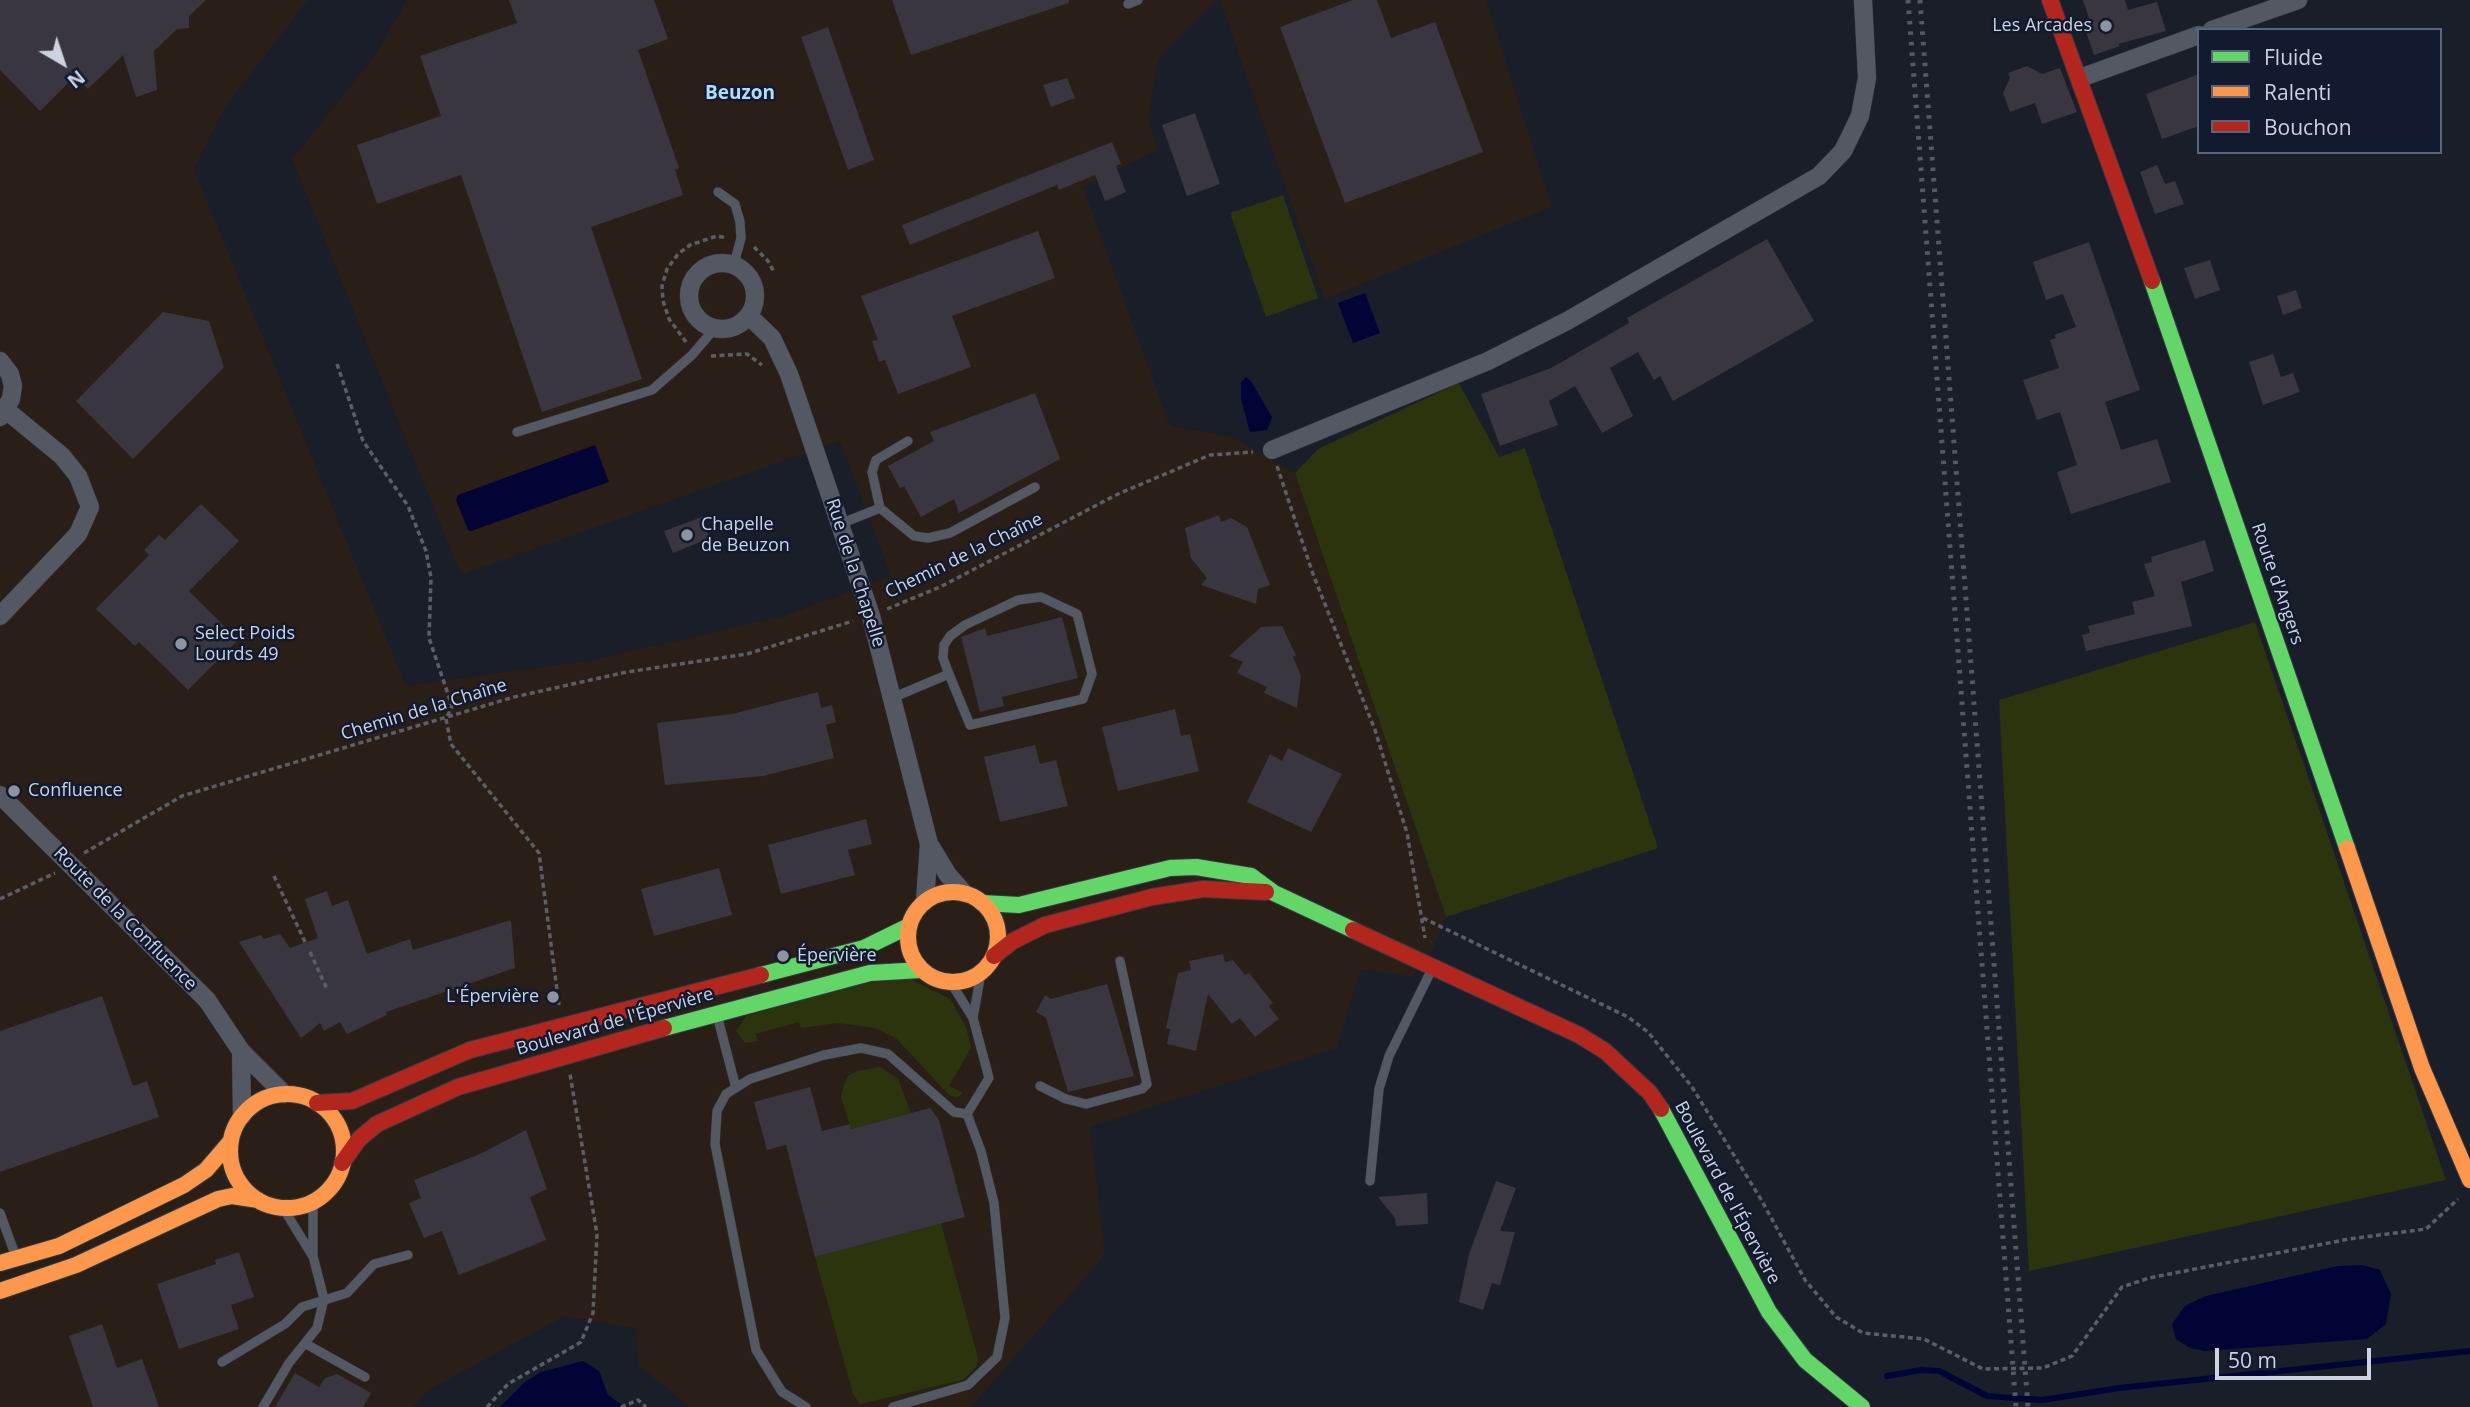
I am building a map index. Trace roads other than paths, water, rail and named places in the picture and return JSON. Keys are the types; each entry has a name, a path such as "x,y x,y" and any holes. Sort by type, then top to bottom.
{"street":[{"path":"1272,450 1488,361 1567,321 1819,176 1843,151 1860,116 1867,78 1863,0"},
{"path":"2218,28 2298,0"},
{"name":"Route d'Angers","path":"2056,5 2422,1068 2470,1180"},
{"path":"2080,78 2197,36"},
{"path":"723,262 734,264 747,272 754,286 755,301 749,316 734,327 715,328 704,323 693,312 690,301 690,286 698,273 708,266 723,262"},
{"name":"Rue de la Chapelle","path":"749,316 777,346 871,616 929,844 939,863 964,893"},
{"path":"0,361 10,374 13,386 3,413 62,456 78,475 90,507 78,534 0,616"},
{"name":"Route de la Confluence","path":"0,795 207,1000 241,1051 284,1094"},
{"name":"Rue de la Chapelle","path":"925,901 929,844"},
{"name":"Boulevard de l'Épervière","path":"982,903 1019,905 1146,871 1190,867 1251,876 1274,893 1579,1035 1630,1071 1650,1093 1674,1129 1754,1284 1788,1339 1823,1377 1862,1407"},
{"name":"Boulevard de l'Épervière","path":"994,956 1013,941 1045,925 1152,897 1203,889 1274,893"},
{"path":"943,893 964,893 982,903 997,928 998,942 994,956 981,973 967,981 951,983 935,979 921,970 909,950 909,926 925,901 943,893"},
{"name":"Boulevard de l'Épervière","path":"317,1103 352,1101 470,1051 864,948 909,926"},
{"name":"Boulevard de l'Épervière","path":"342,1163 359,1139 390,1117 458,1087 568,1054 870,973 921,970"},
{"path":"8,1261 59,1246 184,1185 206,1170 231,1141 242,1116 241,1051"},
{"path":"0,1291 76,1265 218,1199 232,1196 283,1208 313,1201 330,1187 342,1163 343,1142 332,1117 317,1103 298,1095 284,1094 258,1102 242,1116"},
{"path":"231,1141 230,1155 236,1175 258,1200"}],"lane":[{"path":"1128,4 1138,0"},
{"path":"718,192 735,204 740,240 734,264"},
{"path":"517,432 652,390 697,349 715,328"},
{"path":"908,441 876,460 872,472 880,508 914,537 928,538 950,533 1035,486"},
{"path":"840,524 880,508"},
{"path":"1041,597 1077,614 1091,674 1083,699 970,725 949,674 943,658 944,645 950,636 965,625 1018,600 1041,597"},
{"path":"892,698 949,674"},
{"path":"1040,1086 1066,1099 1086,1104 1142,1090 1147,1084 1120,961"},
{"path":"1370,1181 1379,1089 1389,1056 1427,965"},
{"path":"973,1017 981,973"},
{"path":"951,983 973,1017 989,1078 967,1114"},
{"path":"716,1014 736,1088"},
{"path":"806,1407 782,1392 756,1350 716,1144 717,1111 726,1094 750,1079 783,1066 861,1048 888,1054 954,1112 967,1114"},
{"path":"893,1407 968,1385 997,1357 1006,1318 1000,1245 982,1151 967,1114"},
{"path":"263,1407 289,1363 317,1328 324,1299 313,1256 313,1201"},
{"path":"283,1208 313,1256"},
{"path":"0,1213 8,1261"},
{"path":"222,1362 285,1324 302,1307 347,1293 374,1264 408,1255"},
{"path":"306,1344 365,1377"}],"waterway":[{"path":"1887,1376 1921,1370 1939,1371 1987,1396 2042,1400 2119,1388 2470,1351"}],"railway":[{"path":"1908,0 2016,1407"},
{"path":"1920,0 2028,1407"}],"place":[{"name":"Les Arcades","path":"2106,26"},
{"name":"Chapelle de Beuzon","path":"687,535"},
{"name":"Select Poids Lourds 49","path":"181,644"},
{"name":"Confluence","path":"14,791"},
{"name":"Épervière","path":"783,956"},
{"name":"L'Épervière","path":"553,997"}],"district":[{"name":"Beuzon","path":"740,94"}]}
